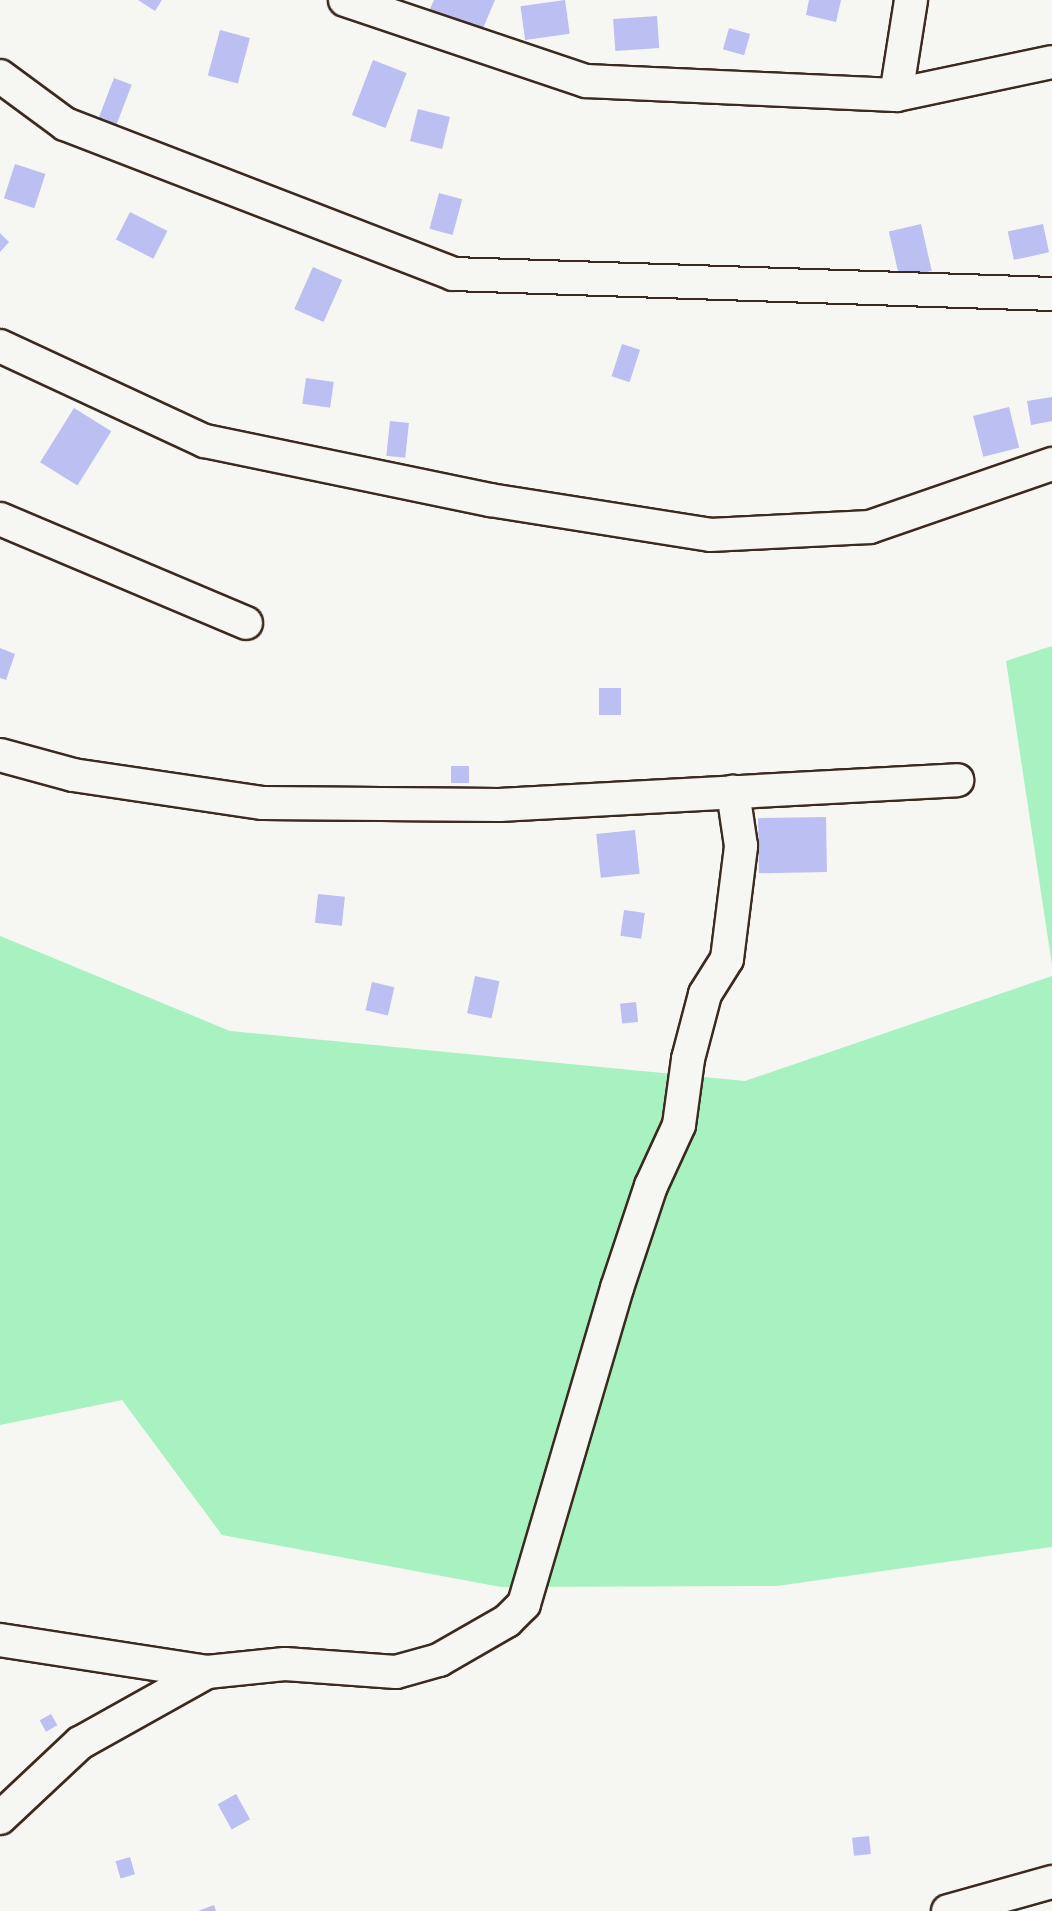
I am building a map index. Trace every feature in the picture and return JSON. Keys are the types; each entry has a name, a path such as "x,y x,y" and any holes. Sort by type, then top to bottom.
{"street":[{"path":"345,0 586,81 896,95 1052,62"},
{"path":"896,95 911,0"},
{"path":"0,76 65,124 453,274 1052,294"},
{"path":"0,346 205,441 491,499 710,535 870,527 1052,464"},
{"path":"0,519 246,623"},
{"path":"0,755 73,775 262,803 499,805 957,780"},
{"path":"0,1640 207,1672 307,1664 396,1672 439,1660 507,1621 524,1604 617,1288 651,1186 679,1125 688,1059 705,994 727,959 741,846 733,792"},
{"path":"0,1818 80,1743 207,1672"},
{"path":"948,1911 1052,1882"}],"green space":[{"path":"1052,646 1052,965 1006,661"},
{"path":"0,936 230,1031 745,1081 1052,976 1052,1547 777,1586 501,1587 222,1535 122,1400 0,1425"}],"building":[{"path":"138,0 162,0 155,11"},
{"path":"434,0 495,0 481,33 429,11"},
{"path":"565,0 570,34 525,40 520,6"},
{"path":"809,0 841,0 836,22 806,15"},
{"path":"657,16 659,48 615,51 613,19"},
{"path":"729,28 750,34 744,55 723,49"},
{"path":"220,30 250,38 238,83 208,75"},
{"path":"373,60 407,73 385,128 352,115"},
{"path":"114,78 132,85 116,126 98,119"},
{"path":"418,109 450,117 442,149 410,141"},
{"path":"15,164 45,174 34,208 4,198"},
{"path":"439,193 462,199 453,235 429,229"},
{"path":"130,212 167,231 153,259 116,240"},
{"path":"921,224 932,271 900,278 889,231"},
{"path":"1043,224 1049,252 1014,260 1008,231"},
{"path":"0,233 9,242 0,252"},
{"path":"313,267 342,280 324,322 294,309"},
{"path":"622,344 640,350 630,382 611,376"},
{"path":"306,378 334,382 330,408 302,404"},
{"path":"1052,397 1052,421 1031,425 1027,401"},
{"path":"1009,407 1019,448 983,457 973,416"},
{"path":"74,408 111,431 77,486 40,462"},
{"path":"390,421 409,423 405,458 386,456"},
{"path":"0,648 15,654 6,680 0,678"},
{"path":"599,688 621,688 621,715 599,715"},
{"path":"451,766 469,766 469,783 451,783"},
{"path":"826,817 827,872 759,873 758,818"},
{"path":"635,830 640,874 601,878 596,834"},
{"path":"318,894 345,897 342,926 315,923"},
{"path":"624,910 645,913 641,939 620,936"},
{"path":"475,976 499,981 492,1018 467,1013"},
{"path":"372,982 394,987 388,1015 365,1010"},
{"path":"636,1002 638,1022 622,1024 620,1004"},
{"path":"51,1714 57,1725 46,1732 40,1720"},
{"path":"236,1794 250,1819 232,1830 218,1804"},
{"path":"869,1836 871,1854 854,1856 852,1838"},
{"path":"130,1857 135,1874 121,1878 116,1861"},
{"path":"214,1905 216,1911 198,1911"}]}
